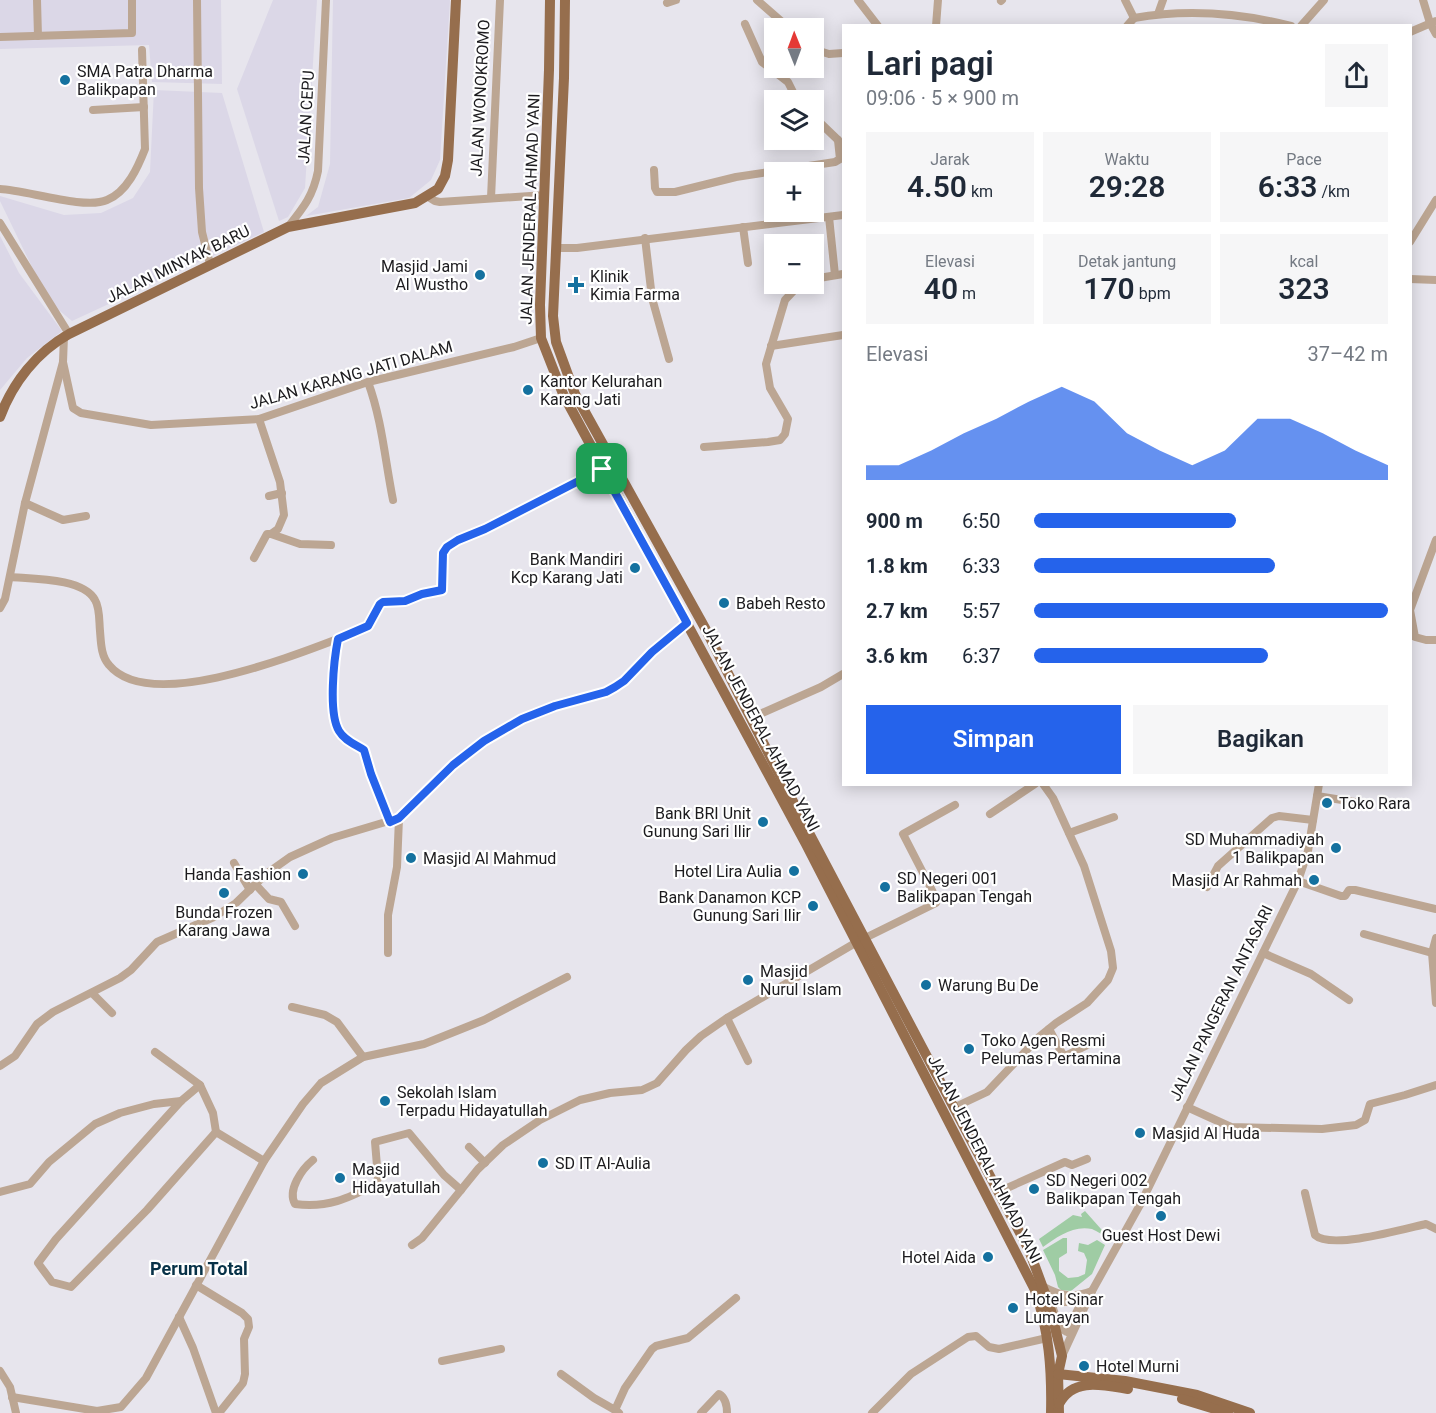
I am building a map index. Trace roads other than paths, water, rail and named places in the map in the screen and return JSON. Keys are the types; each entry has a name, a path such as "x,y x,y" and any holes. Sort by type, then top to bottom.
{"main road":[{"path":"440,184 445,176 448,160 456,0"},
{"name":"JALAN JENDERAL AHMAD YANI","path":"550,0 540,305 541,338 563,394 602,469 1029,1250 1044,1287 1062,1356 1058,1374 1056,1410"},
{"name":"JALAN JENDERAL AHMAD YANI","path":"565,0 553,316 556,342 575,394 705,628 1035,1290 1047,1338 1056,1410"},
{"name":"JALAN MINYAK BARU","path":"410,203 440,184"},
{"name":"JALAN MINYAK BARU","path":"0,417 13,387 22,375 38,357 66,335 288,227 415,202 427,196 440,184"},
{"path":"1058,1374 1125,1381 1197,1395 1250,1413"},
{"path":"1056,1410 1068,1390 1084,1384 1194,1401 1228,1413"}],"street":[{"path":"37,0 38,36"},
{"path":"0,37 132,33 132,0"},
{"path":"197,0 199,189 202,232 210,264"},
{"name":"JALAN CEPU","path":"288,227 306,205 314,189 318,171 326,0"},
{"name":"JALAN WONOKROMO","path":"490,198 500,0"},
{"path":"757,0 778,18"},
{"path":"858,0 876,24"},
{"path":"936,24 938,0"},
{"path":"1125,0 1134,18"},
{"path":"1158,14 1163,0"},
{"path":"1303,24 1324,0"},
{"path":"1424,0 1436,34"},
{"path":"1127,24 1134,18 1158,14 1254,16 1284,24"},
{"path":"1412,31 1433,22"},
{"path":"745,24 762,62 788,82 792,90"},
{"path":"0,189 90,202 106,201 126,185 140,162 145,148 142,50"},
{"path":"824,52 842,53"},
{"path":"93,110 144,107"},
{"path":"654,170 657,192 675,192 736,177 835,162 840,159 841,138 824,125"},
{"path":"427,196 440,202 545,195"},
{"path":"1412,239 1436,200"},
{"path":"557,248 576,248 842,215"},
{"path":"824,277 839,274 829,216"},
{"path":"0,223 66,335 63,362 25,503 5,599 0,608"},
{"path":"743,227 748,263"},
{"path":"645,238 652,298 669,359"},
{"path":"1412,279 1436,280"},
{"path":"704,447 768,442 780,440 785,434 788,426 786,415 770,388 766,364 785,300 791,294"},
{"path":"771,346 842,335"},
{"name":"JALAN KARANG JATI DALAM","path":"63,362 73,408 81,413 151,425 260,419 368,382 514,347 541,338"},
{"path":"368,382 376,404 393,500"},
{"path":"255,558 267,534 278,529 284,515 279,475 260,419"},
{"path":"10,577 73,585 85,589 96,601 102,650 106,660 116,671 141,683 200,681 239,673 338,639 368,626 383,602 405,601 422,594 442,590 443,553 447,547 602,469"},
{"path":"269,496 282,493"},
{"path":"25,503 63,519 86,516"},
{"path":"271,534 300,544 331,545"},
{"path":"1412,605 1436,540"},
{"path":"1412,621 1415,637 1436,640"},
{"path":"0,1066 15,1056 37,1024 53,1012 131,970 157,942 214,917 236,903 278,865 309,848 332,838 399,818 453,765 484,741 522,719 615,687 687,623"},
{"path":"338,639 332,686 337,729 346,740 364,750 390,822"},
{"path":"751,718 815,690 842,675"},
{"path":"990,814 1032,786"},
{"path":"953,1108 987,1092 1034,1041 1087,1003 1108,980 1113,968 1111,951 1088,878 1053,798 1044,786"},
{"name":"JALAN PANGERAN ANTASARI","path":"1062,1356 1092,1291 1141,1203 1298,881 1308,851 1319,786"},
{"path":"1317,796 1367,804"},
{"path":"412,1245 422,1238 503,1144 540,1120 580,1100 610,1093 642,1090 657,1083 701,1036 727,1018 861,940 936,903 937,900 903,834 955,805"},
{"path":"1207,886 1218,866 1275,816 1313,820"},
{"path":"1069,833 1114,817"},
{"path":"388,953 388,915 397,867 399,818"},
{"path":"234,862 253,888 269,899 281,902 295,926"},
{"path":"1298,881 1341,896 1349,890 1355,890 1436,909"},
{"path":"1364,933 1432,953"},
{"path":"1436,938 1432,953 1436,1003"},
{"path":"1263,953 1311,974 1349,1000"},
{"path":"12,1397 90,1410 121,1407 146,1378 264,1161 303,1104 321,1083 363,1057 424,1044 484,1020 567,977"},
{"path":"92,993 112,1013"},
{"path":"292,1007 326,1015 337,1022 363,1057"},
{"path":"727,1018 748,1061"},
{"path":"1049,1029 1063,1055 1100,1039"},
{"path":"155,1052 200,1085 213,1113 216,1132 264,1161"},
{"path":"200,1085 181,1101 56,1239 38,1263 52,1282 71,1287 147,1210 216,1132"},
{"path":"1187,1107 1232,1127 1322,1129 1356,1125 1365,1120 1370,1104 1436,1085"},
{"path":"0,1192 30,1184 49,1162 95,1124 120,1113 154,1104 181,1101"},
{"path":"313,1160 304,1168 294,1187 291,1195 295,1204 332,1204 344,1201 376,1184 378,1178 375,1143 409,1133 444,1175 461,1190"},
{"path":"469,1147 485,1163"},
{"path":"998,1192 1065,1162 1072,1165 1087,1159"},
{"path":"1305,1193 1315,1234 1320,1239 1355,1240 1426,1224 1436,1229"},
{"path":"179,1317 217,1413 243,1383 244,1339 249,1327 248,1319 196,1285"},
{"path":"1044,1287 1066,1296 1081,1295 1092,1291"},
{"path":"1049,1296 1060,1302 1076,1302 1080,1305 1066,1332 1059,1327 1049,1296"},
{"path":"561,1374 594,1398 617,1411 625,1388 652,1349 688,1338 736,1298"},
{"path":"872,1413 911,1374 968,1337 976,1336 989,1347 999,1349 1047,1338"},
{"path":"442,1361 501,1348"},
{"path":"0,1371 10,1387 15,1413"},
{"path":"701,1413 719,1394 724,1398 727,1409 719,1413"}],"place":[{"name":"SMA Patra Dharma Balikpapan","path":"65,80"},
{"name":"Masjid Jami Al Wustho","path":"480,275"},
{"name":"Klinik Kimia Farma","path":"576,285"},
{"name":"Kantor Kelurahan Karang Jati","path":"528,390"},
{"name":"Bank Mandiri Kcp Karang Jati","path":"635,568"},
{"name":"Babeh Resto","path":"724,603"},
{"name":"Toko Rara","path":"1327,803"},
{"name":"Bank BRI Unit Gunung Sari Ilir","path":"763,822"},
{"name":"SD Muhammadiyah 1 Balikpapan","path":"1336,848"},
{"name":"Masjid Al Mahmud","path":"411,858"},
{"name":"Hotel Lira Aulia","path":"794,871"},
{"name":"Handa Fashion","path":"303,874"},
{"name":"Masjid Ar Rahmah","path":"1314,880"},
{"name":"SD Negeri 001 Balikpapan Tengah","path":"885,887"},
{"name":"Bunda Frozen Karang Jawa","path":"224,893"},
{"name":"Bank Danamon KCP Gunung Sari Ilir","path":"813,906"},
{"name":"Masjid Nurul Islam","path":"748,980"},
{"name":"Warung Bu De","path":"926,985"},
{"name":"Toko Agen Resmi Pelumas Pertamina","path":"969,1049"},
{"name":"Sekolah Islam Terpadu Hidayatullah","path":"385,1101"},
{"name":"Masjid Al Huda","path":"1140,1133"},
{"name":"SD IT Al-Aulia","path":"543,1163"},
{"name":"Masjid Hidayatullah","path":"340,1178"},
{"name":"SD Negeri 002 Balikpapan Tengah","path":"1034,1189"},
{"name":"Guest Host Dewi","path":"1161,1216"},
{"name":"Hotel Aida","path":"988,1257"},
{"name":"Hotel Sinar Lumayan","path":"1013,1308"},
{"name":"Hotel Murni","path":"1084,1366"}],"district":[{"name":"Perum Total","path":"199,1268"}]}
